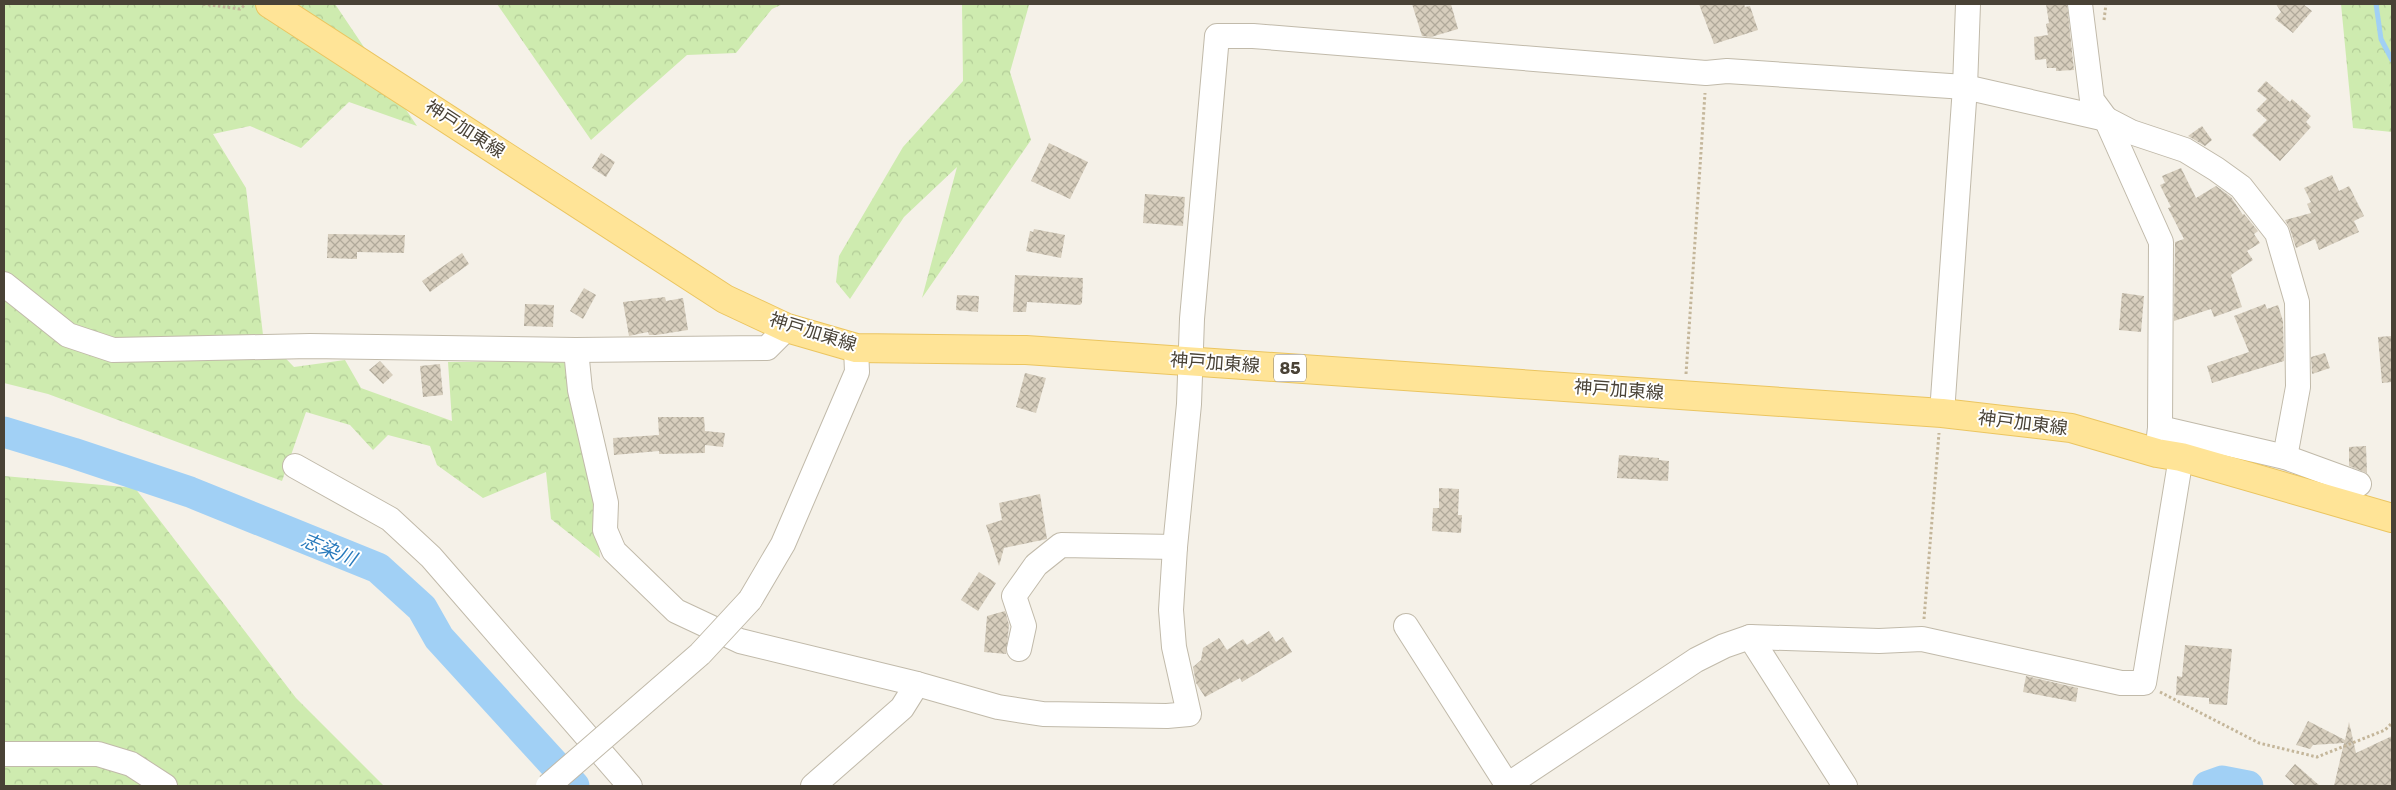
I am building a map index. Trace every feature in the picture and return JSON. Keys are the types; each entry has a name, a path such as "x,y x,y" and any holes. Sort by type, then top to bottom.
{"main road":[{"name":"神戸加東線","path":"270,4 725,299 787,328 856,348 1026,350 1942,413 2070,428 2166,446 2392,518"}],"street":[{"path":"1942,413 1965,87 1968,4"},
{"path":"1406,626 1507,786 1696,660 1724,646 1750,637 1879,641 1922,639 2121,682 2144,683 2166,446 2161,242 2106,119 2092,100 2080,4"},
{"path":"576,350 580,390 606,503 605,530 614,551 676,611 740,641 917,684 998,707 1043,714 1167,716 1189,714 1174,647 1171,610 1192,361 1192,319 1217,36 1253,36 1706,73 1727,71 1965,87 2106,119 2131,132 2185,150 2241,187 2277,233 2297,302 2298,387 2285,457"},
{"path":"4,284 68,335 113,350 310,346 576,350 767,348 787,328"},
{"path":"548,786 700,654 750,600 783,544 857,372 856,348"},
{"path":"2166,446 2285,457 2359,484"},
{"path":"294,466 390,518 418,544 630,786"},
{"path":"1019,649 1024,626 1014,596 1036,566 1060,545 1175,547"},
{"path":"1750,637 1845,786"},
{"path":"813,786 902,708 917,684"},
{"path":"4,754 98,754 131,764 165,786"}],"path":[{"path":"203,4 240,9 246,4"},
{"path":"1685,394 1706,73"},
{"path":"1922,639 1938,438 1942,413"},
{"path":"2144,683 2259,743 2317,757 2385,730 2392,724"}],"green space":[{"path":"4,4 335,4 417,126 349,102 301,148 250,126 213,134 246,188 263,335 294,367 345,360 361,388 452,421 448,362 564,361 591,468 600,558 551,519 546,472 483,498 437,465 430,446 388,435 373,450 350,425 306,412 282,481 48,394 4,383"},
{"path":"497,4 783,4 772,9 736,53 687,55 591,140"},
{"path":"962,4 1029,5 1010,72 1031,140 922,298 957,167 904,217 850,299 836,282 839,256 903,147 963,81"},
{"path":"2341,4 2392,4 2392,132 2353,128"},
{"path":"4,476 135,488 296,698 384,786 4,786"}],"building":[{"path":"1412,4 1451,4 1458,29 1431,37 1422,36"},
{"path":"1699,4 1744,4 1745,7 1750,6 1758,30 1714,44"},
{"path":"2046,4 2067,4 2074,70 2056,71 2056,68 2047,68 2046,59 2035,60 2034,37 2048,35 2046,24 2049,23"},
{"path":"2276,4 2303,4 2312,11 2293,33 2275,19 2281,12"},
{"path":"2266,81 2290,102 2292,99 2311,116 2306,122 2311,127 2280,161 2252,135 2267,120 2256,110 2267,99 2257,91"},
{"path":"2202,126 2212,140 2205,146 2188,136"},
{"path":"1049,143 1088,162 1070,199 1031,181"},
{"path":"601,153 615,162 606,177 592,168"},
{"path":"2181,168 2196,198 2216,186 2231,197 2243,215 2258,231 2254,234 2260,243 2247,251 2253,260 2231,275 2242,307 2214,317 2211,309 2174,321 2175,242 2184,239 2168,208 2171,207 2160,185 2165,183 2162,176"},
{"path":"2332,175 2339,191 2349,186 2364,216 2354,221 2359,232 2319,250 2315,239 2296,248 2285,220 2311,213 2307,204 2311,202 2304,188"},
{"path":"1145,194 1185,197 1183,226 1143,223"},
{"path":"1034,229 1065,235 1061,258 1026,251 1030,231 1033,232"},
{"path":"328,234 405,235 404,253 357,252 357,259 327,258"},
{"path":"462,253 469,264 430,292 422,281"},
{"path":"1015,275 1083,278 1082,303 1080,305 1027,302 1026,312 1013,312"},
{"path":"584,288 596,295 583,319 570,311"},
{"path":"2122,293 2144,296 2141,332 2119,330"},
{"path":"957,295 979,296 978,312 956,310"},
{"path":"665,297 666,301 683,298 688,330 656,335 649,335 648,332 629,336 623,302"},
{"path":"525,304 554,305 553,327 524,326"},
{"path":"2265,304 2267,309 2278,305 2283,321 2284,361 2212,383 2207,366 2249,352 2234,316"},
{"path":"2392,336 2392,382 2382,383 2378,337"},
{"path":"2325,353 2330,368 2312,374 2311,357"},
{"path":"380,361 393,375 383,384 369,370"},
{"path":"440,364 443,395 423,397 420,366"},
{"path":"1025,373 1046,378 1036,413 1016,407"},
{"path":"658,417 704,417 705,431 725,433 723,447 705,445 705,453 659,454 659,451 614,455 613,438 659,435"},
{"path":"2366,446 2367,473 2349,466 2349,447"},
{"path":"1619,455 1659,458 1659,460 1669,461 1668,481 1617,478"},
{"path":"1439,488 1459,489 1458,515 1462,515 1461,533 1432,531 1433,508 1439,508"},
{"path":"1040,494 1047,539 1004,548 999,566 986,525 1002,520 999,503"},
{"path":"979,572 996,583 978,611 961,600"},
{"path":"1005,611 1009,625 1006,654 984,652 987,616"},
{"path":"1269,631 1276,642 1283,637 1292,652 1242,682 1240,678 1205,697 1196,683 1193,667 1201,660 1203,648 1219,638 1227,650 1243,639 1247,645"},
{"path":"2185,645 2232,649 2227,705 2209,704 2209,698 2176,695 2177,676 2182,677"},
{"path":"2026,676 2078,688 2076,702 2023,692"},
{"path":"2308,721 2345,740 2349,722 2356,753 2392,736 2392,786 2334,786 2344,743 2313,745 2310,749 2296,745"},
{"path":"2295,764 2320,786 2296,786 2285,776"}],"waterway":[{"path":"2376,4 2381,39 2392,60"},
{"name":"志染川","path":"4,432 190,492 378,568 422,608 439,638 574,786"},
{"name":"志染川","path":"2208,786 2222,781 2248,786"}]}
